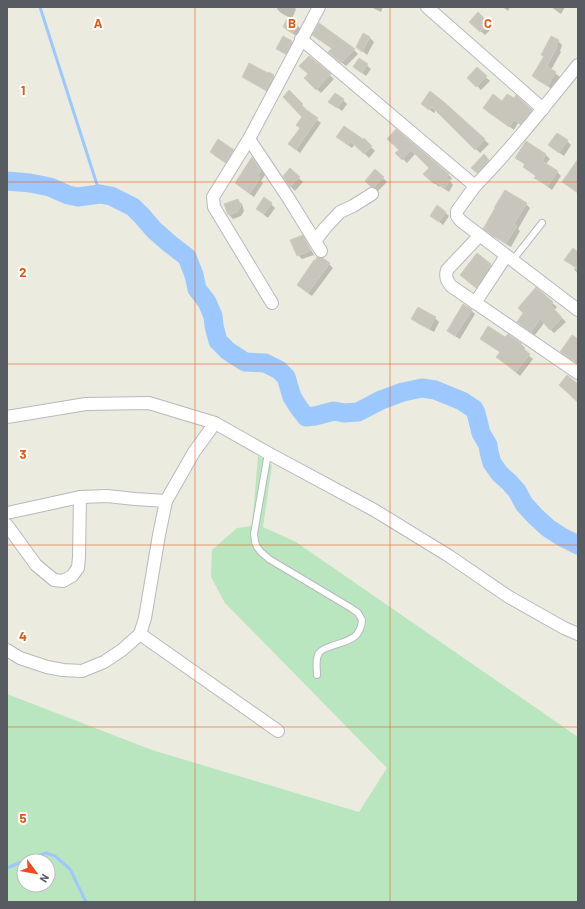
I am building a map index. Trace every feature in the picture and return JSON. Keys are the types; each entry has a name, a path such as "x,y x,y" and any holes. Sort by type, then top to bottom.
{"street":[{"path":"272,303 214,207 213,196 249,139 319,7"},
{"path":"427,7 543,109"},
{"path":"301,39 475,186"},
{"path":"578,65 543,109 475,186 456,214 460,221 479,236 578,310"},
{"path":"249,139 318,246 325,228 340,212 372,194"},
{"path":"479,236 447,270 446,274 448,282 451,286 475,303 578,373"},
{"path":"475,303 509,258"},
{"path":"7,417 86,404 149,403 215,423 374,510 449,556 509,597 564,628 578,634"},
{"path":"7,650 20,658 46,667 82,671 104,662 122,650 140,634 145,618 166,501 194,452 215,423"},
{"path":"7,513 80,497 107,496 166,501"},
{"path":"7,525 36,565 54,580 63,581 72,576 78,568 80,497"},
{"path":"140,634 278,731"}],"lane":[{"path":"509,258 542,223"},
{"path":"268,453 255,530 256,547 269,559 351,608 358,613 362,620 360,631 351,640 324,649 319,654 316,663 317,675"}],"green space":[{"path":"258,456 272,465 263,527 296,542 578,737 578,902 7,902 7,694 152,750 359,812 387,768 225,603 211,577 212,550 237,528 252,526"}],"building":[{"path":"478,12 489,23 480,32 469,22"},
{"path":"287,19 297,24 293,33 283,27"},
{"path":"319,23 355,49 341,63 328,52 332,48 312,35"},
{"path":"363,33 370,37 362,52 356,47"},
{"path":"283,36 292,41 286,54 276,49"},
{"path":"551,36 559,40 547,66 556,72 548,86 532,76 544,56 541,55"},
{"path":"309,56 331,74 316,90 304,78 308,74 299,66"},
{"path":"359,58 368,64 362,73 353,67"},
{"path":"249,63 274,75 266,90 242,77"},
{"path":"477,67 487,76 476,87 467,78"},
{"path":"289,90 303,104 301,106 318,118 296,150 288,144 300,128 296,125 302,117 283,97"},
{"path":"430,91 485,139 475,150 432,107 429,110 421,104"},
{"path":"335,93 344,99 337,108 328,102"},
{"path":"493,94 502,101 507,94 514,98 516,95 532,110 520,124 514,120 509,127 483,108"},
{"path":"344,126 363,139 364,138 372,146 364,154 350,141 348,145 336,137"},
{"path":"396,129 449,174 446,177 450,180 444,189 436,182 434,184 423,174 429,168 411,150 402,160 395,153 399,150 387,139"},
{"path":"557,133 568,140 559,153 548,145"},
{"path":"218,139 234,150 226,163 210,152"},
{"path":"526,141 546,154 542,161 558,171 548,186 534,178 536,176 523,167 525,164 515,158"},
{"path":"484,154 489,160 477,173 471,168"},
{"path":"252,157 261,171 257,176 260,178 250,193 235,183"},
{"path":"578,159 578,193 562,182"},
{"path":"290,168 300,177 290,187 283,176"},
{"path":"375,169 384,177 374,187 371,187 365,181"},
{"path":"505,190 527,203 514,224 517,226 506,243 483,229"},
{"path":"264,197 272,203 264,214 256,209"},
{"path":"238,199 241,206 237,212 228,215 224,204"},
{"path":"437,205 446,212 439,222 430,216"},
{"path":"303,235 310,251 297,256 290,240"},
{"path":"573,248 578,252 578,269 564,260"},
{"path":"477,253 491,264 476,288 460,275"},
{"path":"317,257 323,258 330,263 308,293 297,285"},
{"path":"536,287 553,302 551,305 562,318 550,330 540,319 531,332 517,322 523,313 518,308"},
{"path":"463,304 472,310 455,336 447,331"},
{"path":"418,307 436,317 429,329 411,319"},
{"path":"488,326 505,337 508,334 522,344 520,346 530,354 516,372 496,357 500,352 480,339"},
{"path":"572,335 578,339 578,356 574,361 560,352"},
{"path":"567,375 578,384 578,402 559,385"}],"waterway":[{"path":"40,7 100,194"},
{"path":"7,181 50,187 68,195 78,197 100,194 111,196 133,207 154,230 187,257 194,275 197,289 207,302 213,316 218,341 228,351 245,362 265,363 279,370 286,377 292,397 306,417 334,411 344,413 358,412 381,400 403,392 422,388 435,390 462,401 474,409 476,413 481,433 488,445 492,463 500,474 517,491 524,504 548,528 578,545"},
{"path":"7,868 46,853 55,856 70,869 87,902"}]}
